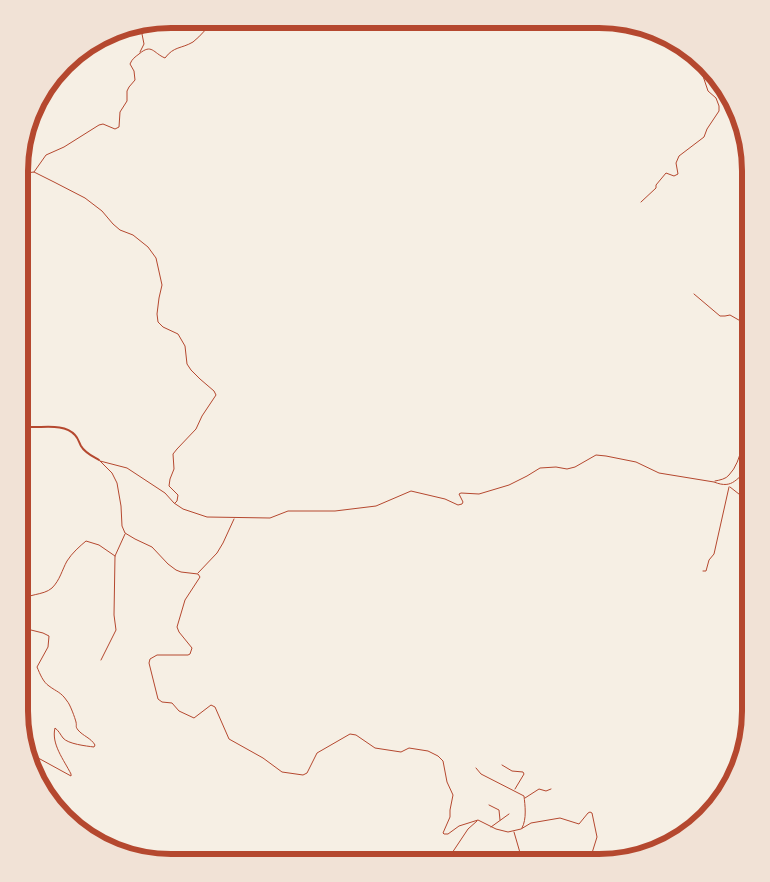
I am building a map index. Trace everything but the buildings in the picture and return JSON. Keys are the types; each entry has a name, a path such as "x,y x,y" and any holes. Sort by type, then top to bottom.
{"street":[{"path":"34,172 46,156 99,125 103,124 115,129 119,127 120,112 127,101 127,91 135,80 130,62 139,54 144,50 151,49 165,58 174,49 193,42 207,28"},
{"path":"139,54 144,44 141,31"},
{"path":"640,202 656,188 656,185 666,173 674,176 678,174 676,163 679,156 704,137 707,129 719,112 716,98 708,91 701,69"},
{"path":"28,173 34,172 92,203 102,211 112,224 120,230 133,235 148,247 156,258 162,285 157,314 158,322 163,327 178,334 184,346 186,364 216,395 196,429 173,454 175,464 169,486 178,495 177,501 174,503"},
{"path":"694,294 720,316 730,315 742,322"},
{"path":"28,426 53,427 68,430 75,435 84,451 99,460 112,473 117,483 122,526 125,533 152,546 176,570 198,574"},
{"path":"714,482 728,476 734,469 742,444"},
{"path":"99,460 127,468 183,509 207,517 270,518 288,511 335,511 376,506 411,491 445,499 458,505 463,502 461,493 479,494 509,485 540,468 556,467 567,469 575,467 596,455 636,462 659,473 714,482 728,486 742,496"},
{"path":"703,571 706,571 709,560 714,554 728,486 742,474"},
{"path":"198,574 217,553 234,517"},
{"path":"101,660 116,630 114,615 115,556 125,533"},
{"path":"28,597 52,588 68,559 86,541 99,544 115,556"},
{"path":"198,574 200,577 185,600 177,627 192,648 190,654 157,655 150,659 149,663 158,699 162,702 172,703 179,711 194,718 211,705 215,707 229,739 263,758 282,772 303,775 307,773 317,753 350,734 356,735 376,748 401,752 409,748 428,751 443,761 447,782 452,795 450,817 444,834 448,834 459,826 478,820 491,827 508,832 514,832 531,823 560,818 579,824 590,812 592,813 597,837 592,854"},
{"path":"28,629 49,636 48,646 37,667 45,682 51,688 60,692 68,702 79,732 95,745 94,747 63,739 55,728 56,743 71,776 35,757"},
{"path":"502,765 512,771 524,773 514,790"},
{"path":"476,768 481,774 524,796 524,824 521,829"},
{"path":"525,798 539,789 546,791 551,789"},
{"path":"489,805 499,810 500,820"},
{"path":"491,827 509,814"},
{"path":"451,854 468,829 478,820"},
{"path":"514,832 520,854"}]}
